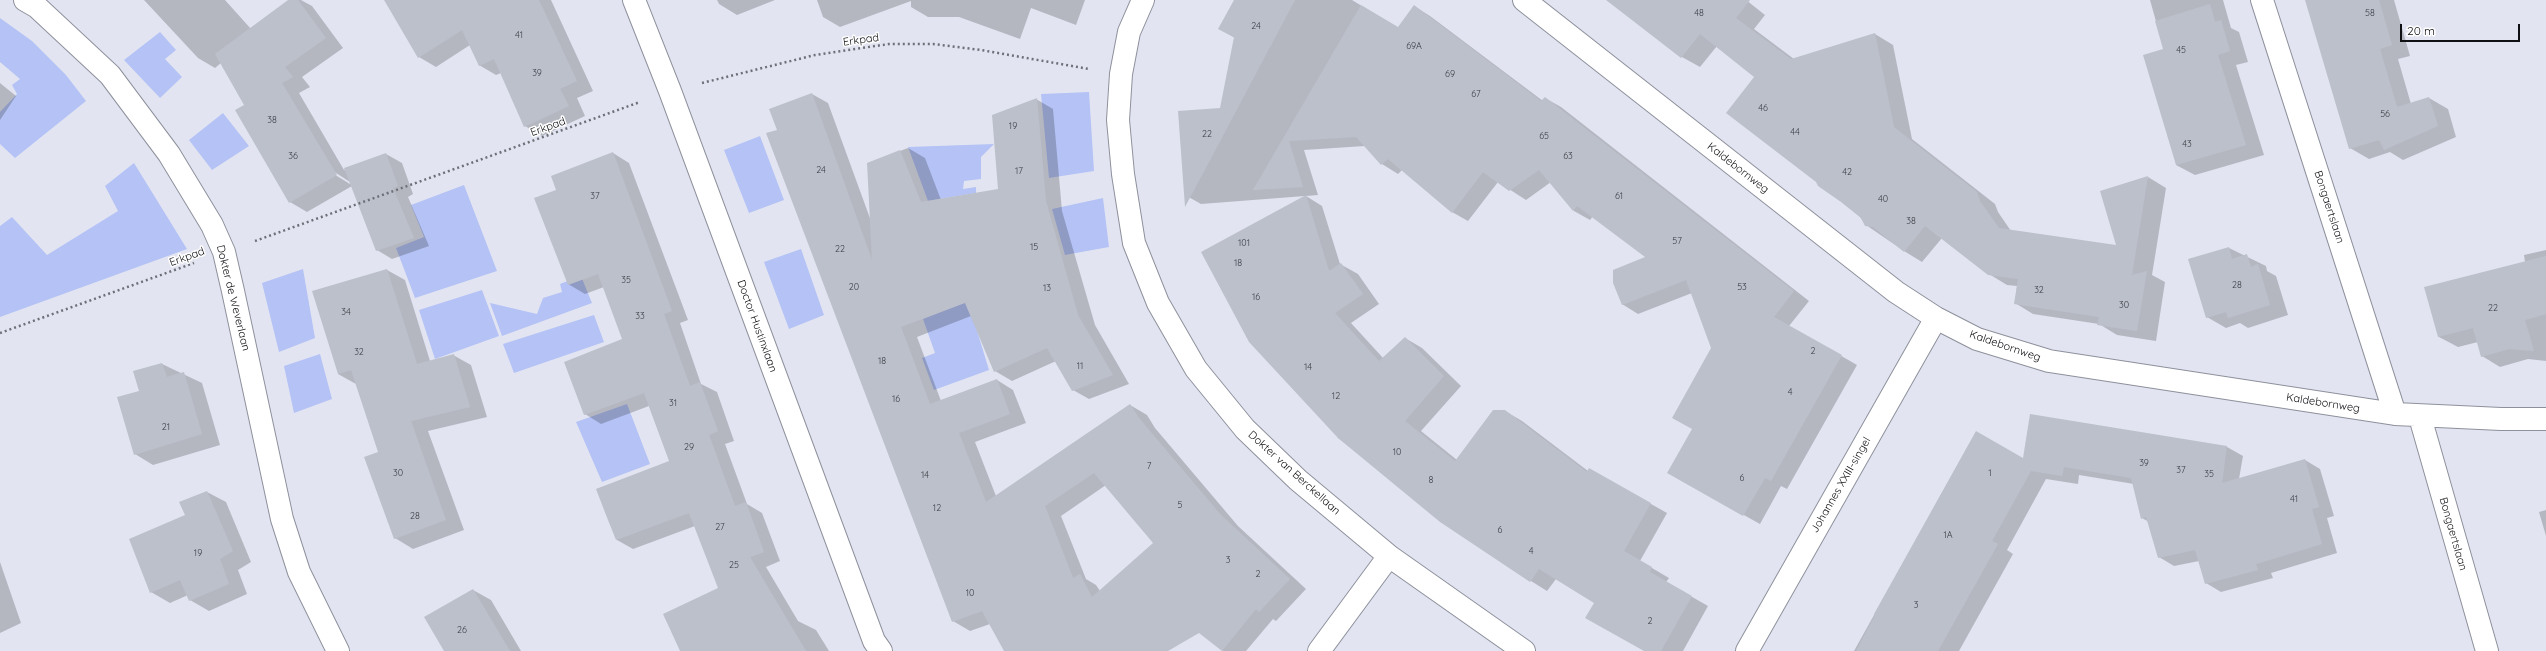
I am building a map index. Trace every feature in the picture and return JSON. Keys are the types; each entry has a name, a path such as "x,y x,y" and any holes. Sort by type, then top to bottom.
{"street":[{"name":"Dokter de Weverlaan","path":"25,0 37,7 110,75 169,154 212,225 224,252 282,519 299,572 338,651"},
{"name":"Doctor Hustinxlaan","path":"634,0 670,91 874,641 881,651"},
{"name":"Dokter van Berckellaan","path":"1143,0 1129,32 1121,74 1118,120 1123,174 1134,243 1158,303 1196,368 1245,429 1298,480 1389,556 1524,651"},
{"name":"Kaldebornweg","path":"1524,0 1896,292 1936,318 1977,338 2049,361 2395,414 2420,417 2546,419"},
{"name":"Bongaertslaan","path":"2262,0 2395,414"},
{"name":"Johannes XXIII-singel","path":"1747,651 1936,318"},
{"name":"Bongaertslaan","path":"2420,417 2487,651"},
{"path":"1319,651 1389,556"}],"path":[{"name":"Erkpad","path":"0,333 670,91 814,55 889,44 933,44 980,50 1121,74"}],"shaded area":[{"path":"0,18 32,41 66,75 86,101 15,158 0,144 0,112 17,94 12,85 20,79 0,62"},
{"path":"160,32 176,50 165,59 182,77 160,98 124,60"},
{"path":"1089,92 1094,171 1049,178 1041,94"},
{"path":"223,113 249,146 212,170 189,140"},
{"path":"760,136 784,200 749,213 724,150"},
{"path":"994,144 981,157 981,179 964,181 963,189 976,187 976,193 928,201 908,147"},
{"path":"134,163 187,249 0,317 0,226 12,217 47,255 118,211 105,186"},
{"path":"464,185 497,271 415,298 396,248 424,237 411,205"},
{"path":"1103,198 1109,247 1065,255 1052,209"},
{"path":"801,249 824,315 789,329 764,262"},
{"path":"303,269 315,338 279,352 262,283"},
{"path":"581,276 592,303 502,336 490,303 537,314 543,298 562,292 560,284"},
{"path":"482,290 499,336 435,359 419,310"},
{"path":"968,301 989,370 934,390 922,358 935,353 923,319"},
{"path":"594,315 604,342 514,373 503,344"},
{"path":"320,354 332,399 294,413 284,366"},
{"path":"627,404 650,464 602,482 576,422"}],"building":[{"path":"288,0 298,0 326,38 285,67 293,77 282,83 337,175 289,203 235,110 244,105 215,54"},
{"path":"384,0 539,0 577,81 560,89 569,106 524,127 494,59 479,66 462,30 418,58"},
{"path":"1234,0 1295,0 1185,207 1178,111 1220,108 1234,37 1218,29"},
{"path":"1606,0 1750,0 1736,18 1791,59 1875,33 1894,127 1977,192 1980,201 1999,228 2116,245 2100,191 2148,176 2132,275 2147,271 2137,331 2097,325 2099,317 2014,304 2018,279 1988,275 1925,226 1904,252 1873,227 1865,226 1861,218 1726,113 1754,77 1700,34 1681,58"},
{"path":"2305,0 2379,0 2392,45 2380,49 2397,107 2429,97 2438,126 2384,150 2379,140 2349,149"},
{"path":"2210,4 2215,22 2221,20 2230,51 2218,55 2246,145 2176,165 2143,55 2163,49 2155,21"},
{"path":"1361,5 1398,27 1414,5 1541,101 1545,97 1794,291 1774,317 1842,355 1771,481 1765,478 1743,516 1667,473 1692,429 1672,418 1711,348 1686,280 1622,305 1613,283 1613,270 1645,257 1577,206 1573,211 1539,170 1509,191 1483,172 1452,213 1388,159 1381,165 1356,137 1289,141 1303,187 1253,190"},
{"path":"812,93 872,260 867,163 900,150 921,202 998,189 992,115 1037,98 1046,201 1078,315 1113,375 1072,391 1047,348 994,372 965,303 901,327 930,404 997,379 1010,414 959,433 986,502 1130,404 1139,418 1221,515 1290,579 1259,612 1256,609 1222,651 1199,633 1168,651 1004,651 982,611 952,622 766,133 777,130 769,109","holes":["1094,473 1153,543 1092,597 1080,574 1073,578 1045,506"]},
{"path":"613,152 672,311 664,314 690,386 700,382 718,431 709,435 735,506 746,502 764,552 750,557 806,651 680,651 663,614 718,588 689,513 616,540 606,515 596,489 669,461 644,393 584,415 564,362 622,339 598,274 568,285 534,198 556,190 551,176"},
{"path":"386,153 398,186 393,188 414,238 376,251 344,168"},
{"path":"1306,195 1329,271 1341,263 1363,294 1335,313 1379,361 1405,337 1444,376 1405,421 1455,461 1493,410 1505,410 1587,472 1589,468 1651,503 1624,551 1652,567 1650,572 1692,596 1661,651 1644,651 1585,618 1594,603 1539,569 1530,582 1440,522 1338,438 1249,342 1201,252"},
{"path":"2229,247 2232,259 2247,254 2251,267 2258,264 2270,305 2228,318 2226,312 2206,318 2188,259"},
{"path":"2546,256 2546,314 2525,320 2534,351 2509,349 2481,357 2473,328 2438,337 2424,287"},
{"path":"387,269 417,364 454,354 470,407 411,421 446,520 394,539 364,457 378,452 351,370 338,374 312,291"},
{"path":"162,363 167,377 184,372 202,434 134,455 117,397 139,391 133,371"},
{"path":"2030,414 2227,446 2222,483 2305,459 2319,507 2312,509 2322,544 2256,564 2258,570 2205,584 2195,550 2158,558 2146,517 2141,519 2131,478 2064,467 2062,476 2031,471 1992,541 1998,544 1938,651 1856,651 1875,615 1874,614 1976,431 2023,458"},
{"path":"207,491 233,551 220,559 229,584 189,601 180,580 150,593 129,539 185,515 179,502"},
{"path":"473,589 510,651 444,651 424,617"}]}
